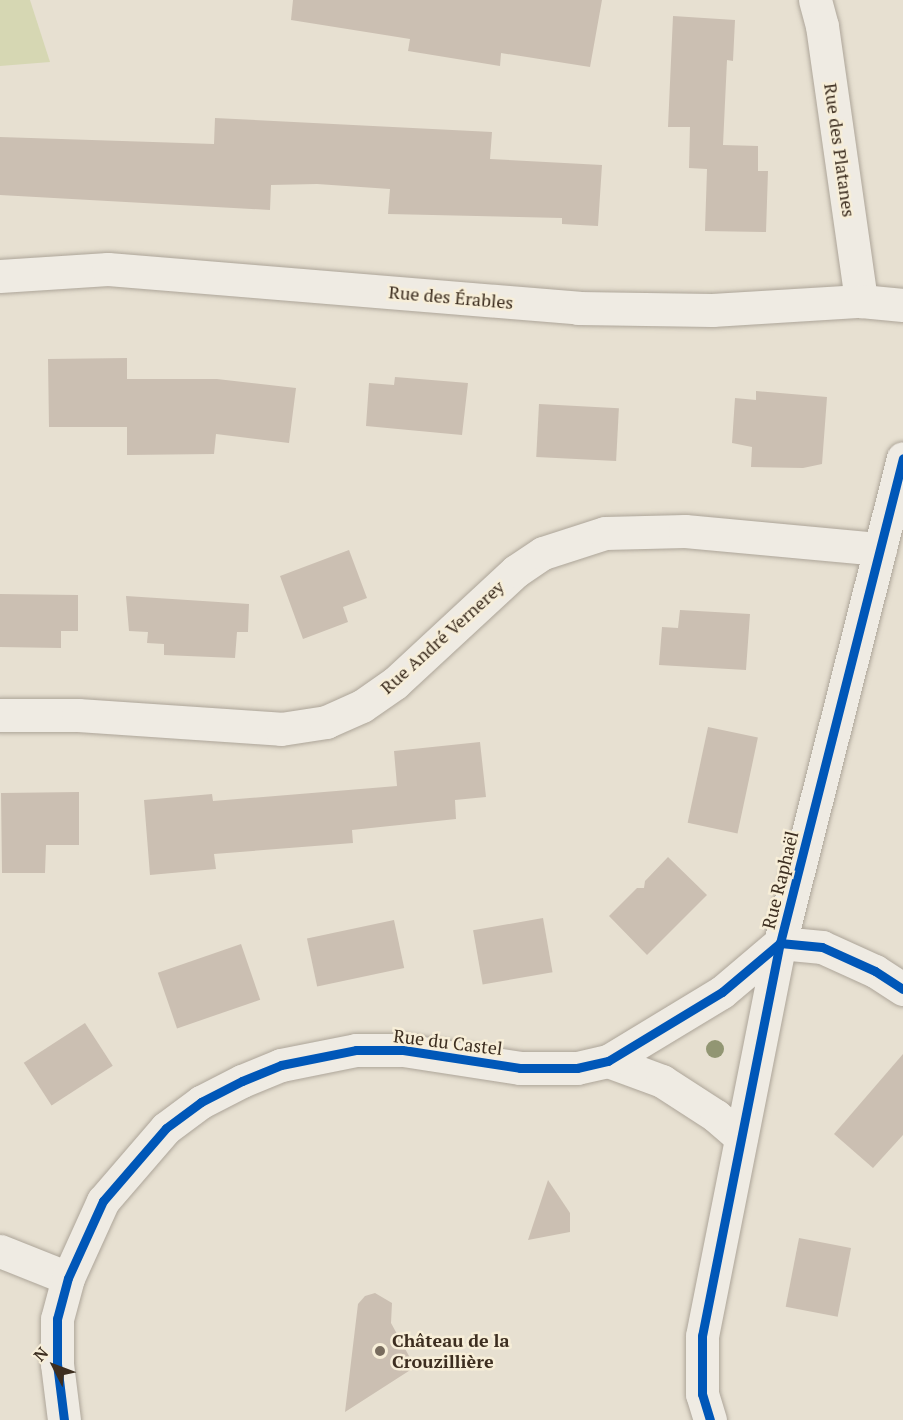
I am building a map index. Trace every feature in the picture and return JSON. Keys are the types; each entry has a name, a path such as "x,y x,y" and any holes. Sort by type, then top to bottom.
{"street":[{"name":"Rue des Platanes","path":"815,0 822,26 861,301"},
{"name":"Rue des Érables","path":"0,276 108,269 578,308 712,310 861,301 903,305"},
{"name":"Rue Raphaël","path":"710,1420 702,1394 702,1336 780,943 903,458"},
{"name":"Rue André Vernerey","path":"0,715 78,715 281,729 326,722 362,706 395,683 516,571 543,553 605,533 685,531 880,549"},
{"path":"780,943 822,947 876,971 903,989"},
{"name":"Rue du Castel","path":"64,1420 57,1364 57,1319 68,1278 103,1201 132,1164 166,1128 192,1109 242,1081 281,1065 356,1050 403,1050 520,1068 577,1068 608,1061 722,992 780,943"},
{"path":"608,1061 662,1081 716,1116 741,1138"},
{"path":"0,1251 68,1278"}],"green space":[{"path":"0,0 30,0 50,62 0,66"}],"building":[{"path":"293,0 602,0 590,67 501,53 500,66 408,51 410,39 291,20"},
{"path":"673,16 735,20 733,61 727,60 723,145 758,146 758,171 768,171 766,232 705,231 707,169 689,168 690,127 668,127"},
{"path":"215,118 492,132 490,159 602,165 598,226 562,224 562,218 388,214 390,189 317,184 271,185 270,210 0,195 0,137 214,144"},
{"path":"127,358 127,379 217,379 296,388 289,443 216,434 214,454 127,455 127,427 49,427 48,359"},
{"path":"395,377 468,383 462,435 366,426 369,383 394,385"},
{"path":"756,391 827,397 822,464 803,468 751,467 752,447 732,443 735,398 756,400"},
{"path":"539,404 619,408 616,461 536,457"},
{"path":"349,550 367,598 343,607 348,622 303,639 280,576"},
{"path":"0,594 78,595 78,631 61,631 61,648 0,647"},
{"path":"126,596 249,604 248,632 237,632 235,658 164,655 164,644 147,643 148,632 129,631"},
{"path":"680,610 750,614 746,670 659,665 662,627 678,628"},
{"path":"708,727 758,738 738,833 688,823"},
{"path":"480,742 486,797 455,800 456,819 352,830 353,843 214,854 216,869 150,875 144,800 212,794 213,801 397,786 394,751"},
{"path":"79,792 79,845 46,845 45,873 2,873 1,793"},
{"path":"668,857 707,895 647,955 609,916 637,888 644,888 645,881"},
{"path":"543,918 553,972 483,984 473,930"},
{"path":"394,920 404,968 317,986 307,939"},
{"path":"241,944 260,1000 177,1028 158,973"},
{"path":"85,1023 113,1066 52,1106 24,1063"},
{"path":"903,1054 903,1135 873,1168 834,1134"},
{"path":"548,1180 570,1213 570,1232 528,1240"},
{"path":"799,1238 851,1248 838,1317 786,1307"},
{"name":"Château de la Crouzillière","path":"375,1293 392,1303 391,1323 415,1367 345,1412 358,1304 365,1296"}],"cycle path":[{"path":"710,1420 702,1394 702,1336 780,943 903,458"},
{"path":"64,1420 57,1364 57,1319 68,1278 103,1201 166,1128 201,1102 242,1081 281,1065 356,1050 403,1050 520,1068 577,1068 608,1061 722,992 780,943 822,947 875,971 903,989"}],"place":[{"name":"Château de la Crouzillière","path":"380,1351"}]}
